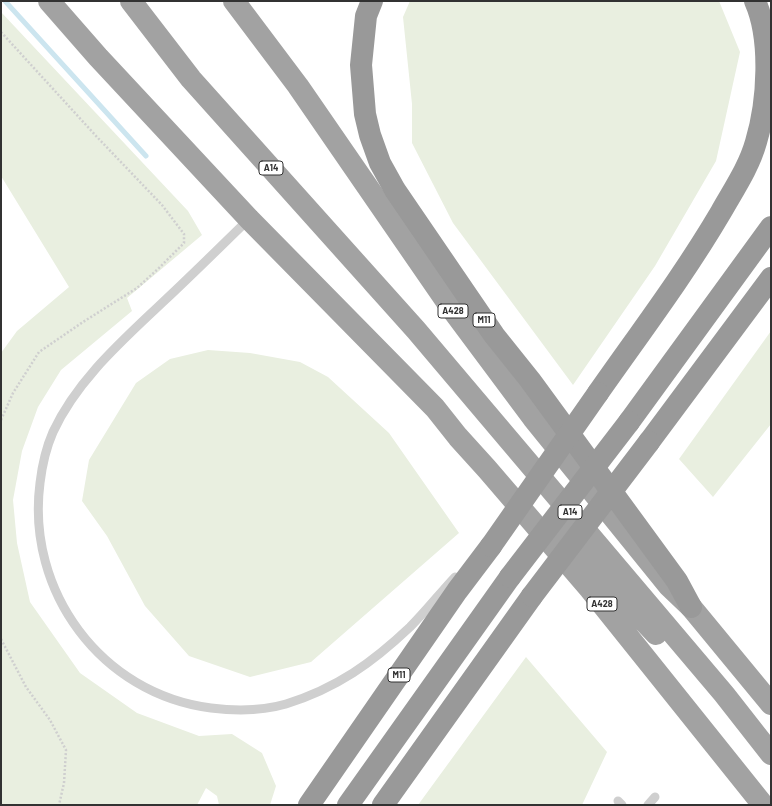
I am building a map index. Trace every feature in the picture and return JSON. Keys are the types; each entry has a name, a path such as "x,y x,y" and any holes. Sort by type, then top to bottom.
{"highway":[{"name":"A428","path":"49,1 98,57 249,219 435,408 458,437 590,589 763,805"},
{"name":"A14","path":"131,1 191,79 416,330 724,694 771,754"},
{"name":"A428","path":"234,1 298,86 451,308 533,418 669,586 691,607"},
{"name":"M11","path":"372,1 366,16 361,65 365,114 370,135 380,163 394,190 494,335 530,380 677,581 691,607"},
{"name":"M11","path":"309,805 457,591 491,546 701,246 743,174 756,142 762,115 766,73 766,50 763,28 755,1"},
{"path":"348,805 510,577 629,422 771,226"},
{"path":"383,805 532,596 771,278"},
{"name":"A428","path":"435,408 466,432 678,658 724,694"},
{"path":"691,607 771,704"}],"lane":[{"path":"249,219 117,346 81,386 68,404 53,433 43,464 38,493 41,547 53,586 68,615 85,640 128,678 148,689 168,697 190,704 229,710 267,708 285,704 321,691 337,683 355,673 372,660 411,626 454,578 491,546"},
{"path":"648,805 655,797"}],"path":[{"path":"1,32 162,205 184,234 184,243 137,288 39,352 13,393 1,420"},
{"path":"1,639 26,687 50,720 66,750 64,783 58,805"}],"green space":[{"path":"410,1 719,1 740,52 716,161 655,266 573,385 453,223 412,143 412,104 403,17"},
{"path":"1,12 188,211 202,235 127,298 132,311 61,370 38,407 22,451 13,500 17,543 30,602 80,673 137,713 199,736 232,734 262,753 276,786 270,805 219,805 217,796 206,788 197,805 1,805 1,353 17,331 69,287 1,176"},
{"path":"771,331 771,424 713,497 679,459"},
{"path":"208,350 250,353 300,362 328,377 389,433 459,533 311,662 250,677 189,656 145,606 107,536 82,501 89,460 136,383 170,359"},
{"path":"526,657 607,752 582,805 418,805"}],"waterway":[{"path":"5,1 146,156"}]}
